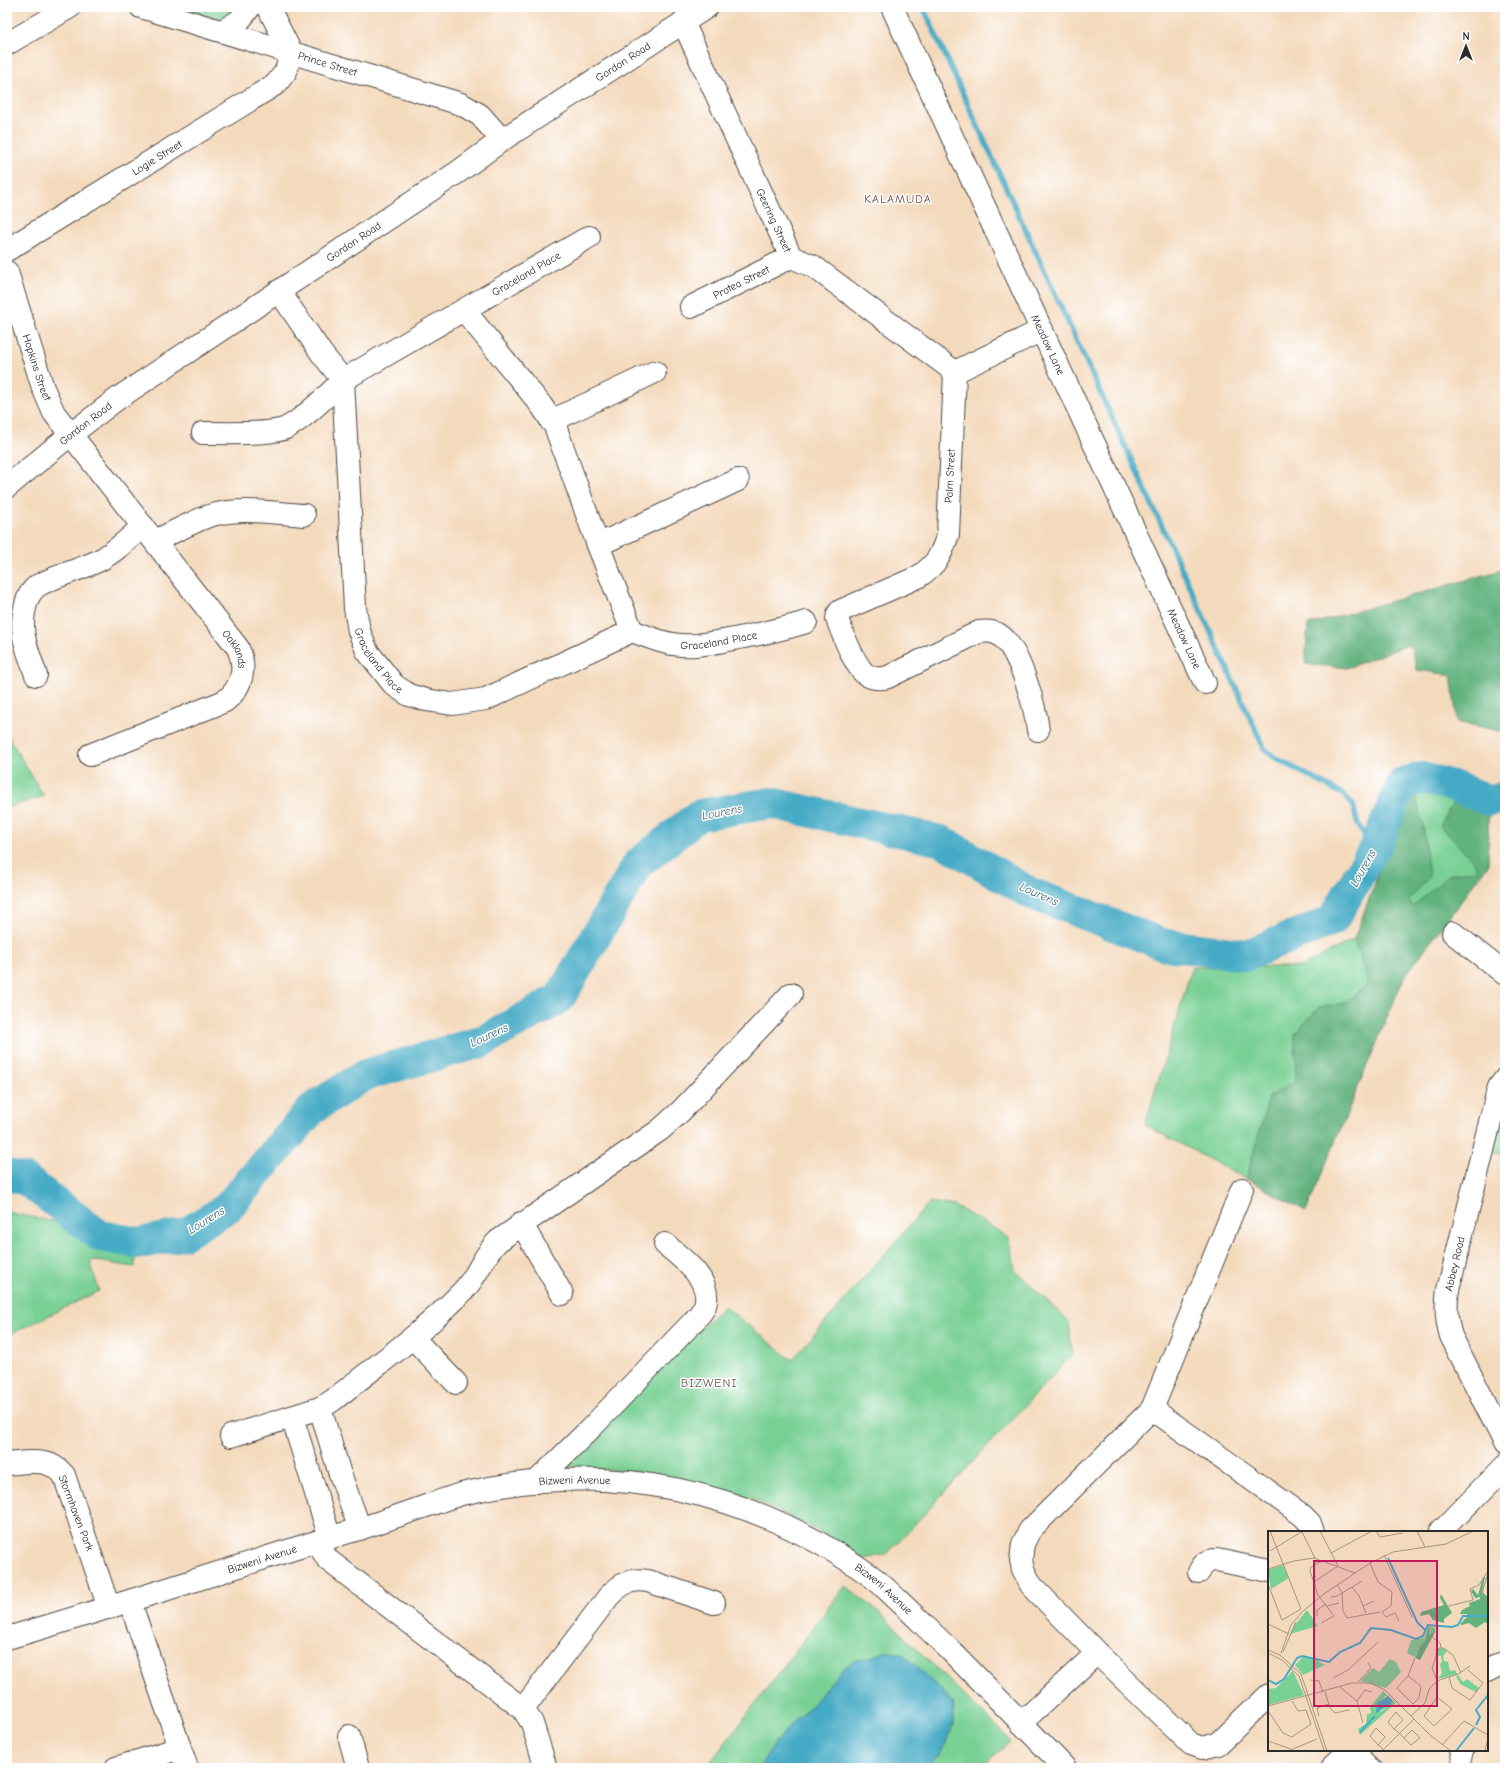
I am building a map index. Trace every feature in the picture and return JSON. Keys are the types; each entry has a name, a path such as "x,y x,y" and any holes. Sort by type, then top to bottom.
{"street":[{"path":"31,30 34,7"},
{"path":"7,44 70,7"},
{"name":"Prince Street","path":"141,7 461,104 480,115 502,140"},
{"path":"222,31 239,20 250,7"},
{"path":"268,7 292,52"},
{"name":"Gordon Road","path":"7,487 70,435 118,399 458,172 502,140 707,7"},
{"name":"Meadow Lane","path":"892,7 1205,683"},
{"name":"Geering Street","path":"683,22 791,257 813,266 955,372"},
{"name":"Logie Street","path":"7,250 276,84 286,72 292,52"},
{"name":"Graceland Place","path":"203,433 266,431 284,428 324,399 343,380 589,237"},
{"name":"Protea Street","path":"691,307 791,257"},
{"name":"Hopkins Street","path":"7,272 48,400 54,413 70,435"},
{"path":"279,291 322,354 343,380"},
{"path":"464,310 556,426 598,545 632,631"},
{"path":"955,372 1042,330"},
{"path":"551,420 655,372"},
{"name":"Palm Street","path":"955,372 948,534 943,549 937,561 918,577 840,611 838,614 839,623 858,666 865,674 877,679 888,677 979,632 991,631 997,633 1006,641 1024,675 1033,700 1038,730"},
{"name":"Graceland Place","path":"343,380 355,608 359,630 366,651 394,685 409,695 426,700 452,704 486,699 632,631 674,645 687,645 713,643 780,630 806,622"},
{"name":"Oaklands","path":"70,435 238,648 243,658 241,680 233,695 225,701 90,755"},
{"path":"598,545 738,480"},
{"path":"36,675 24,639 22,623 28,596 31,591 42,584 100,560 120,547 149,534 206,517 226,513 252,512 304,515"},
{"path":"1453,932 1505,974"},
{"path":"231,1436 320,1408 332,1401 413,1338 465,1289 488,1250 498,1240 660,1130 681,1111 791,994"},
{"name":"Abbey Road","path":"1505,1079 1499,1086 1496,1094 1445,1307 1446,1321 1451,1336 1505,1443"},
{"path":"1242,1189 1152,1409 1030,1530 1023,1544 1021,1560 1023,1569 1031,1585 1186,1741 1196,1747 1211,1747 1218,1744 1268,1696"},
{"path":"521,1223 562,1294"},
{"path":"536,1482 591,1428 704,1309 706,1301 705,1291 701,1280 694,1270 665,1244"},
{"path":"413,1338 456,1382"},
{"path":"320,1408 337,1465 360,1529"},
{"path":"1152,1409 1302,1515 1310,1523 1313,1531"},
{"path":"292,1417 328,1560 523,1708 532,1723 546,1768"},
{"name":"Stormhaven Park","path":"7,1464 44,1462 59,1469 64,1475 109,1608"},
{"path":"1442,1531 1505,1466"},
{"name":"Bizweni Avenue","path":"7,1638 130,1602 360,1529 463,1494 518,1483 564,1479 607,1480 686,1490 718,1499 762,1514 834,1552 873,1578 937,1637 1066,1768"},
{"path":"1199,1572 1205,1563 1210,1560 1217,1560 1268,1571"},
{"path":"523,1708 609,1596 624,1583 640,1579 714,1603"},
{"path":"130,1602 187,1768"},
{"path":"1021,1723 1097,1653"},
{"path":"1488,1670 1505,1663"},
{"path":"349,1736 358,1768"},
{"path":"116,1768 180,1748"},
{"path":"1332,1768 1351,1751"},
{"path":"1353,1751 1372,1768"},
{"path":"1459,1768 1463,1751"}],"green space":[{"path":"171,7 239,7 225,18 217,19"},
{"path":"1505,569 1505,732 1457,722 1451,675 1417,670 1410,644 1347,668 1305,664 1308,625"},
{"path":"7,735 44,796 7,808"},
{"path":"1414,790 1455,798 1488,814 1488,865 1404,977 1306,1211 1145,1125 1192,967 1301,967 1354,939 1403,809"},
{"path":"1414,790 1423,826 1429,877 1408,901 1414,906 1450,874 1477,870 1474,862 1440,826 1455,798 1488,814 1488,865 1404,977 1306,1211 1246,1179 1269,1097 1296,1081 1295,1034 1319,1007 1345,1003 1368,984 1354,939 1403,809"},
{"path":"1505,1090 1505,1154 1490,1151"},
{"path":"930,1202 954,1206 994,1228 1009,1239 1015,1270 1069,1322 1072,1355 887,1554 864,1559 821,1532 757,1501 699,1483 630,1471 562,1467 562,1461 724,1306 792,1360"},
{"path":"7,1209 12,1213 61,1223 96,1241 137,1246 134,1267 90,1260 99,1291 7,1336"},
{"path":"845,1586 878,1611 1011,1741 979,1768 925,1768 942,1752 954,1721 953,1703 904,1656 888,1651 868,1658 853,1661 842,1670 807,1710 793,1722 777,1740 759,1768 706,1768"}],"water":[{"path":"888,1651 904,1655 953,1703 954,1721 948,1741 942,1752 925,1768 759,1768 777,1740 793,1722 807,1710 842,1670 853,1661 868,1658"}],"waterway":[{"path":"923,7 1264,748 1274,757 1344,795 1353,805 1358,825 1374,849"},
{"name":"Lourens","path":"7,1175 26,1180 100,1236 140,1243 185,1234 227,1208 313,1108 365,1075 481,1042 559,999 638,864 699,815 771,803 942,841 1030,893 1165,945 1247,955 1333,920 1374,849 1403,783 1422,778 1453,786 1488,800 1505,798"}],"district":[{"name":"KALAMUDA","path":"898,199"},
{"name":"BIZWENI","path":"709,1383"}]}
